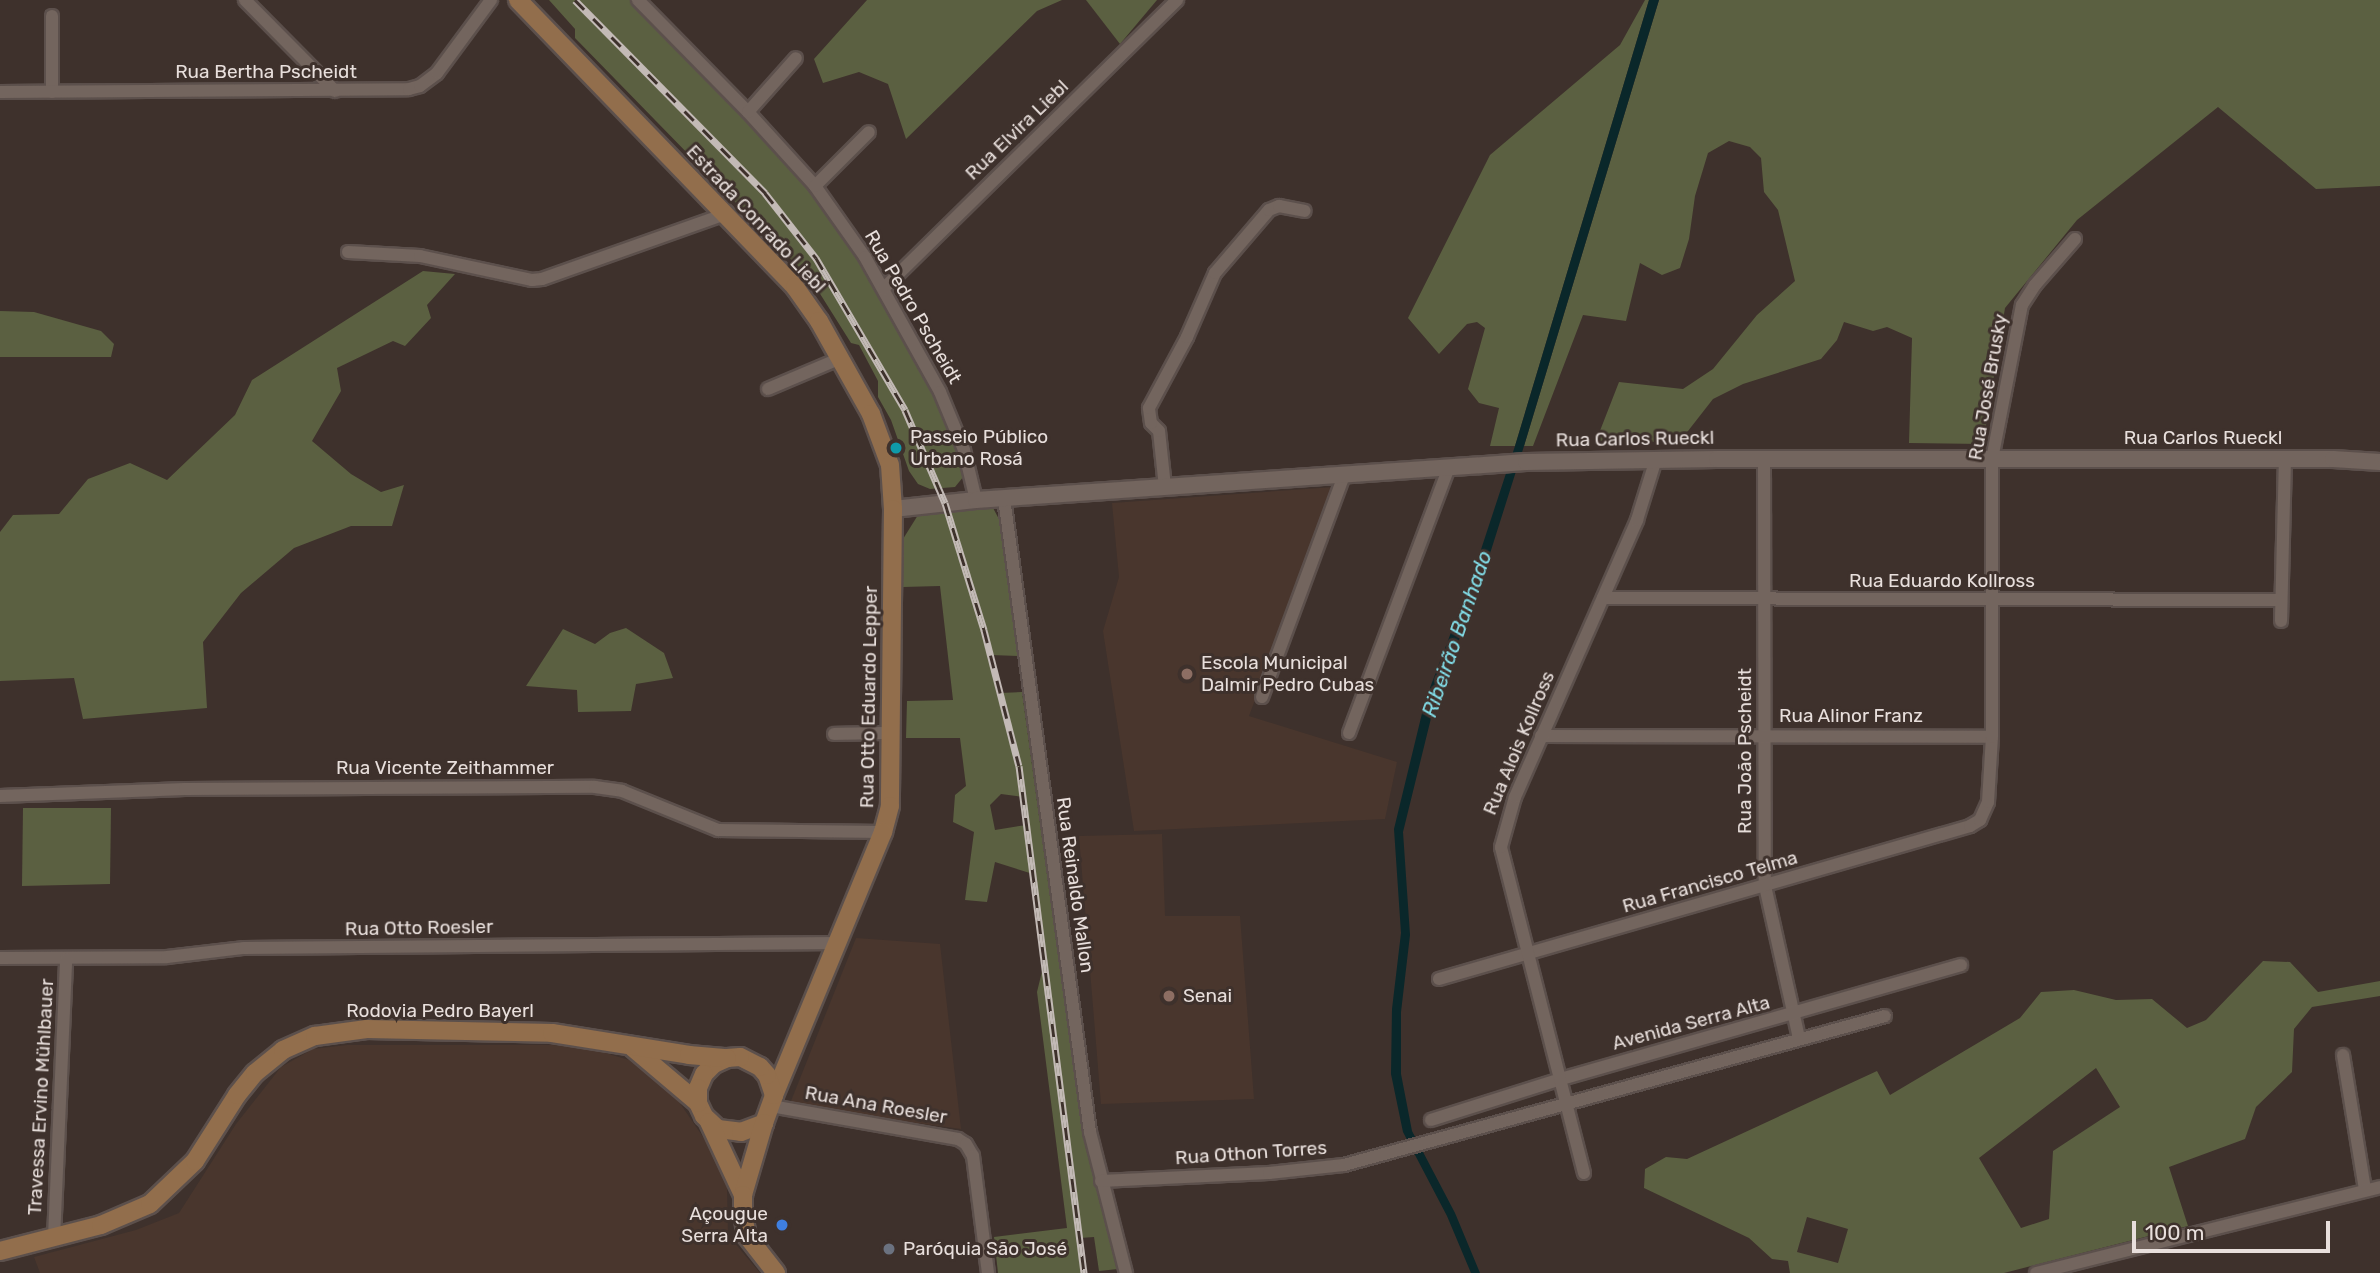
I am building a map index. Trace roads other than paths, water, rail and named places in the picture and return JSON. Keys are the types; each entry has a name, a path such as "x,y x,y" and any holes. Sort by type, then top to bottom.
{"main road":[{"name":"Estrada Conrado Liebl","path":"518,0 795,287 841,358 872,414 886,447 892,480 893,509"},
{"name":"Rua Otto Eduardo Lepper","path":"773,1101 883,832 890,806 893,733 893,509"},
{"name":"Rodovia Pedro Bayerl","path":"0,1251 117,1219 159,1198 195,1161 237,1095 255,1073 283,1050 306,1038 367,1029 552,1033 727,1058"},
{"name":"Rua Otto Eduardo Lepper","path":"751,1061 772,1060 800,1037"},
{"name":"Rodovia Pedro Bayerl","path":"628,1044 650,1059 698,1103"},
{"path":"743,1195 773,1101 767,1075 751,1061 727,1058 714,1064 704,1074 698,1088 698,1103 743,1195 747,1236 776,1273"},
{"path":"709,1122 729,1132 741,1132 764,1123"}],"street":[{"path":"244,0 335,91"},
{"name":"Rua Bertha Pscheidt","path":"0,92 409,89 429,80 447,62 491,0"},
{"name":"Rua Pedro Pscheidt","path":"638,0 748,112 815,186 884,288 940,392 964,450 976,500"},
{"name":"Rua Elvira Liebl","path":"884,288 1177,0"},
{"path":"52,16 52,92"},
{"path":"748,112 796,58"},
{"path":"815,186 869,132"},
{"path":"1165,487 1159,431 1151,423 1149,408 1187,337 1215,273 1269,209 1279,206 1305,211"},
{"path":"348,252 420,256 532,280 555,275 726,214"},
{"name":"Rua José Brusky","path":"1985,812 1992,737 1992,459 2022,306 2035,285 2075,239"},
{"path":"768,389 841,358"},
{"name":"Rua Carlos Rueckl","path":"893,509 976,500 1526,462 1656,459 2285,459 2380,462"},
{"name":"Rua Alois Kollross","path":"1584,1173 1568,1104 1526,954 1501,847 1509,812 1643,504 1656,459"},
{"name":"Rua João Pscheidt","path":"1764,459 1762,735 1765,886 1800,1038"},
{"path":"2281,621 2285,459"},
{"path":"1349,733 1449,467"},
{"path":"1262,697 1344,475"},
{"name":"Rua Reinaldo Mallon","path":"1004,498 1083,1082 1101,1181 1126,1273"},
{"name":"Rua Eduardo Kollross","path":"1603,598 2281,600"},
{"path":"834,734 893,733"},
{"name":"Rua Alinor Franz","path":"1541,736 1992,737"},
{"name":"Rua Vicente Zeithammer","path":"0,796 185,789 595,787 622,791 718,830 883,832"},
{"name":"Rua Francisco Telma","path":"1439,979 1970,826 1985,812"},
{"name":"Rua Otto Roesler","path":"0,958 167,957 244,948 838,943"},
{"name":"Travessa Ervino Mühlbauer","path":"54,1238 66,959"},
{"name":"Avenida Serra Alta","path":"1431,1120 1561,1079 1961,965"},
{"path":"1568,1104 1885,1016"},
{"path":"2343,1055 2365,1190"},
{"name":"Rua Ana Roesler","path":"773,1101 958,1139 967,1144 973,1156 988,1273"},
{"name":"Rua Othon Torres","path":"1101,1181 1301,1171 1344,1165 1401,1147 1432,1142 1568,1104"},
{"path":"2036,1273 2380,1186"}],"water":[{"name":"Ribeirão Banhado","path":"1649,0 1659,0 1481,582 1434,706 1403,832 1410,935 1401,1012 1401,1074 1412,1131 1455,1213 1480,1273 1471,1273 1447,1216 1403,1132 1391,1074 1392,1009 1401,933 1394,829 1425,701 1472,577 1515,446"}],"railway":[{"path":"575,0 765,193 816,258 905,410 945,503 984,630 1019,766 1084,1273"}],"place":[{"name":"Passeio Público Urbano Rosá","path":"896,448"},
{"name":"Escola Municipal Dalmir Pedro Cubas","path":"1187,674"},
{"name":"Senai","path":"1169,996"},
{"name":"Açougue Serra Alta","path":"782,1225"},
{"name":"Paróquia São José","path":"889,1249"}]}
